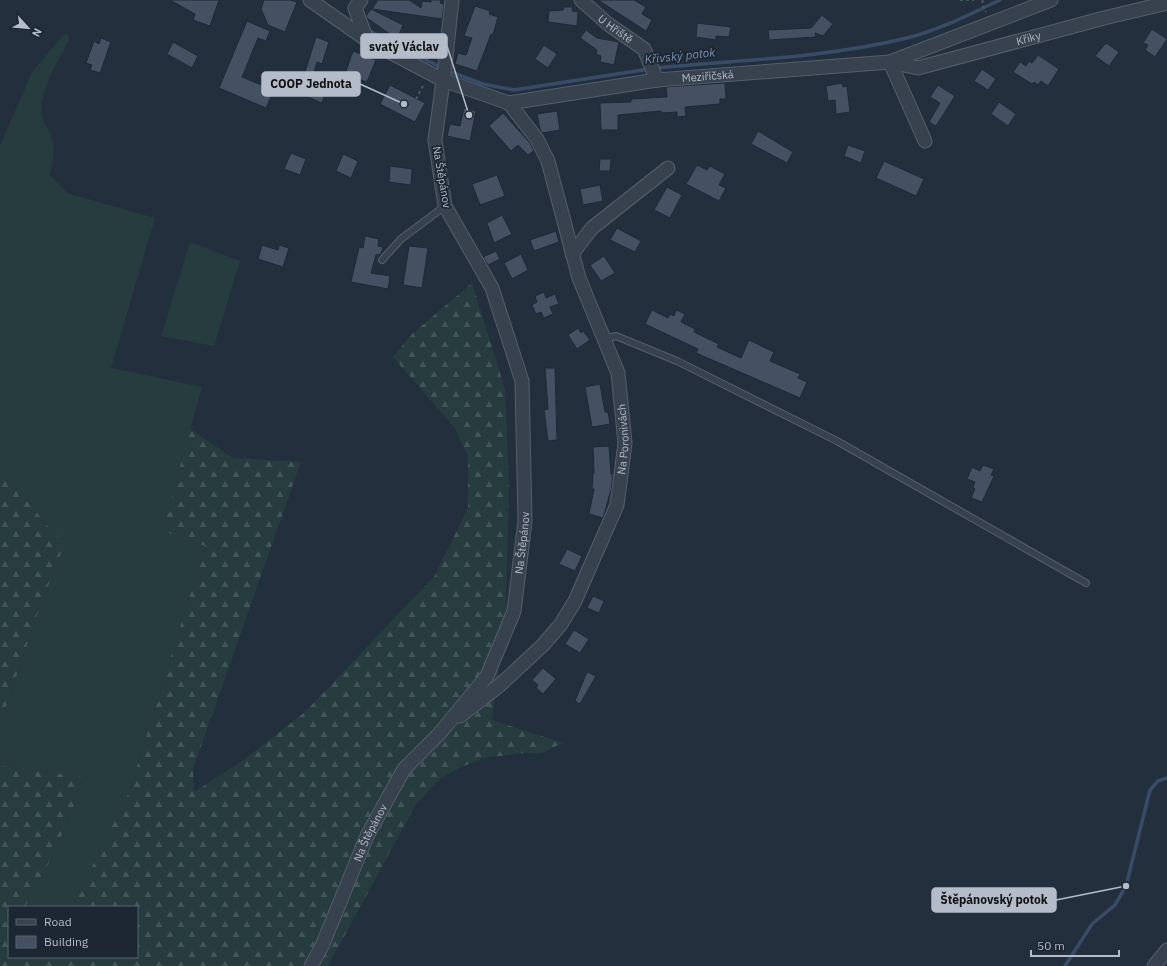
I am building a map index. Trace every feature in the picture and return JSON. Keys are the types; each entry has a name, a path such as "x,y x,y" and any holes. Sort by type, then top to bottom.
{"street":[{"name":"Meziříčská","path":"310,0 367,40 509,103 655,77 890,62 1051,0"},
{"path":"361,0 355,8 367,40"},
{"name":"Na Štěpánov","path":"311,966 322,946 367,836 404,770 440,732 487,676 514,611 525,521 522,382 492,288 445,206 435,140 452,0"},
{"name":"U Hřiště","path":"581,0 608,24 644,49 655,77"},
{"name":"Křiky","path":"890,62 918,68 1097,20 1167,3"},
{"path":"890,62 925,141"},
{"name":"Na Poronivách","path":"440,732 500,685 543,645 561,624 575,601 617,505 625,443 618,373 579,278 548,161 537,139 509,103"},
{"path":"572,254 592,228 668,168"},
{"path":"1154,966 1167,950"}],"lane":[{"path":"382,260 401,239 445,206"},
{"path":"604,339 616,336 677,361 837,441 1086,583"}],"path":[{"path":"960,0 974,0"},
{"path":"983,0 982,4 985,10"},
{"path":"416,99 426,79"}],"green space":[{"path":"64,34 68,35 69,40 50,76 43,96 42,116 51,135 54,147 50,175 67,193 155,218 111,368 202,387 163,531 205,546 129,792 72,906 26,906 58,844 72,811 83,777 0,766 0,725 38,612 61,553 55,536 0,464 0,146 32,72"},
{"path":"190,242 240,261 214,346 161,336"},
{"path":"472,283 505,389 509,481 506,612 492,720 563,743 541,753 525,753 483,758 455,770 440,779 416,804 328,966 0,966 0,766 83,777 72,811 58,844 26,906 8,906 8,958 138,958 138,906 72,906 129,792 205,546 163,531 190,429 233,458 301,462 193,769 194,792 245,759 305,712 434,577 468,508 468,456 455,428 393,357 412,334"},
{"path":"0,464 55,536 58,535 57,539 61,553 38,612 0,725"}],"building":[{"path":"170,0 219,0 210,26 193,20 195,14"},
{"path":"264,0 290,0 297,2 285,32 268,25 261,9"},
{"path":"378,0 409,0 421,8 422,1 431,2 431,0 441,0 440,3 444,4 442,19 372,9"},
{"path":"598,0 634,0 646,7 642,14 652,20 646,31"},
{"path":"475,6 490,11 489,14 498,17 493,35 491,34 477,71 455,64 458,53 466,55 472,38 464,36"},
{"path":"564,7 573,7 572,11 578,12 577,26 548,22 549,11 563,10"},
{"path":"371,9 403,25 397,39 367,18 366,16"},
{"path":"822,15 833,24 823,36 815,33 816,37 769,40 768,30 811,28"},
{"path":"247,21 270,31 266,41 258,38 242,77 274,90 266,108 219,88"},
{"path":"697,23 731,27 729,37 716,36 716,40 696,37"},
{"path":"1152,29 1167,39 1155,57 1145,50 1148,45 1143,43"},
{"path":"586,30 597,38 619,42 614,65 600,62 601,56 596,54 597,50 580,38"},
{"path":"316,37 329,42 322,64 317,62 311,84 326,90 322,103 296,92 301,80 302,81"},
{"path":"101,38 111,42 100,73 90,70 92,65 86,63 94,41 99,44"},
{"path":"173,42 198,56 192,68 167,54"},
{"path":"1106,43 1119,52 1109,66 1095,56"},
{"path":"544,45 557,54 548,68 535,59"},
{"path":"353,51 376,60 367,82 345,74"},
{"path":"1038,55 1059,69 1048,86 1041,81 1038,85 1034,82 1032,84 1013,72 1020,62 1026,66 1029,61 1032,63"},
{"path":"982,69 996,79 988,90 974,81"},
{"path":"725,83 726,99 720,99 720,104 685,107 686,116 677,117 677,112 662,113 661,111 618,115 618,130 601,130 600,103 631,102 631,99 667,97 666,87"},
{"path":"842,83 843,87 847,86 850,112 836,114 835,100 828,101 826,86"},
{"path":"390,85 425,103 415,122 380,104"},
{"path":"938,85 955,96 936,126 929,122 940,103 930,97"},
{"path":"999,102 1016,114 1008,126 991,114"},
{"path":"464,108 476,111 470,141 447,136 450,124 460,126"},
{"path":"557,111 560,130 542,133 537,114"},
{"path":"503,113 530,143 534,151 528,155 518,145 511,151 489,126"},
{"path":"758,131 793,152 787,163 751,144"},
{"path":"848,145 865,151 861,163 844,156"},
{"path":"291,153 306,159 300,175 284,169"},
{"path":"343,154 358,161 351,178 336,171"},
{"path":"600,159 611,159 610,171 599,171"},
{"path":"884,161 924,179 916,196 876,178"},
{"path":"697,165 707,170 710,166 725,174 719,185 726,188 719,201 686,184"},
{"path":"390,166 412,169 411,185 389,182"},
{"path":"497,175 505,196 480,205 472,184"},
{"path":"600,185 603,201 583,205 580,189"},
{"path":"667,187 682,195 670,218 654,210"},
{"path":"502,215 512,234 494,243 487,223"},
{"path":"617,228 641,241 635,252 610,240"},
{"path":"556,231 559,242 534,251 530,240"},
{"path":"365,236 379,239 378,246 383,247 381,254 376,255 371,273 390,276 388,289 351,282 359,247 363,248"},
{"path":"262,245 278,250 279,245 289,248 283,267 258,259"},
{"path":"409,246 428,248 422,288 403,285"},
{"path":"496,251 500,259 488,265 483,257"},
{"path":"521,254 528,270 512,279 504,263"},
{"path":"604,256 615,273 601,281 590,265"},
{"path":"544,292 546,298 555,294 559,304 550,307 553,314 544,318 541,312 536,314 532,305 537,302 535,296"},
{"path":"652,310 668,318 670,314 674,316 676,310 685,314 681,322 695,329 694,332 719,344 717,347 741,358 749,340 774,352 770,361 800,374 798,378 807,382 800,398 696,353 698,349 645,324"},
{"path":"578,328 581,333 583,331 590,340 577,349 568,335"},
{"path":"545,368 555,368 557,440 548,441 544,410 548,409"},
{"path":"600,384 605,412 608,412 610,424 592,427 585,387"},
{"path":"609,446 611,474 613,474 611,490 603,518 589,514 594,489 592,489 594,473 593,447"},
{"path":"983,465 994,469 991,475 994,476 982,502 971,498 975,489 973,487 975,482 967,479 972,467 980,471"},
{"path":"567,549 582,556 575,571 559,564"},
{"path":"593,596 604,601 599,613 587,608"},
{"path":"574,630 589,639 580,653 565,644"},
{"path":"543,668 556,679 543,694 536,688 538,685 532,680"},
{"path":"587,672 596,676 580,704 575,701"}],"waterway":[{"name":"Křivský potok","path":"655,68 782,58 876,45 931,31 1000,0"},
{"name":"Křivský potok","path":"368,30 442,68"},
{"name":"Křivský potok","path":"448,71 483,84 514,90 649,69"},
{"path":"1065,966 1092,924 1115,905 1126,886 1150,790 1158,781 1167,778"}],"place":[{"name":"COOP Jednota","path":"404,104"},
{"name":"svatý Václav","path":"469,115"},
{"name":"Štěpánovský potok","path":"1126,886"}]}
